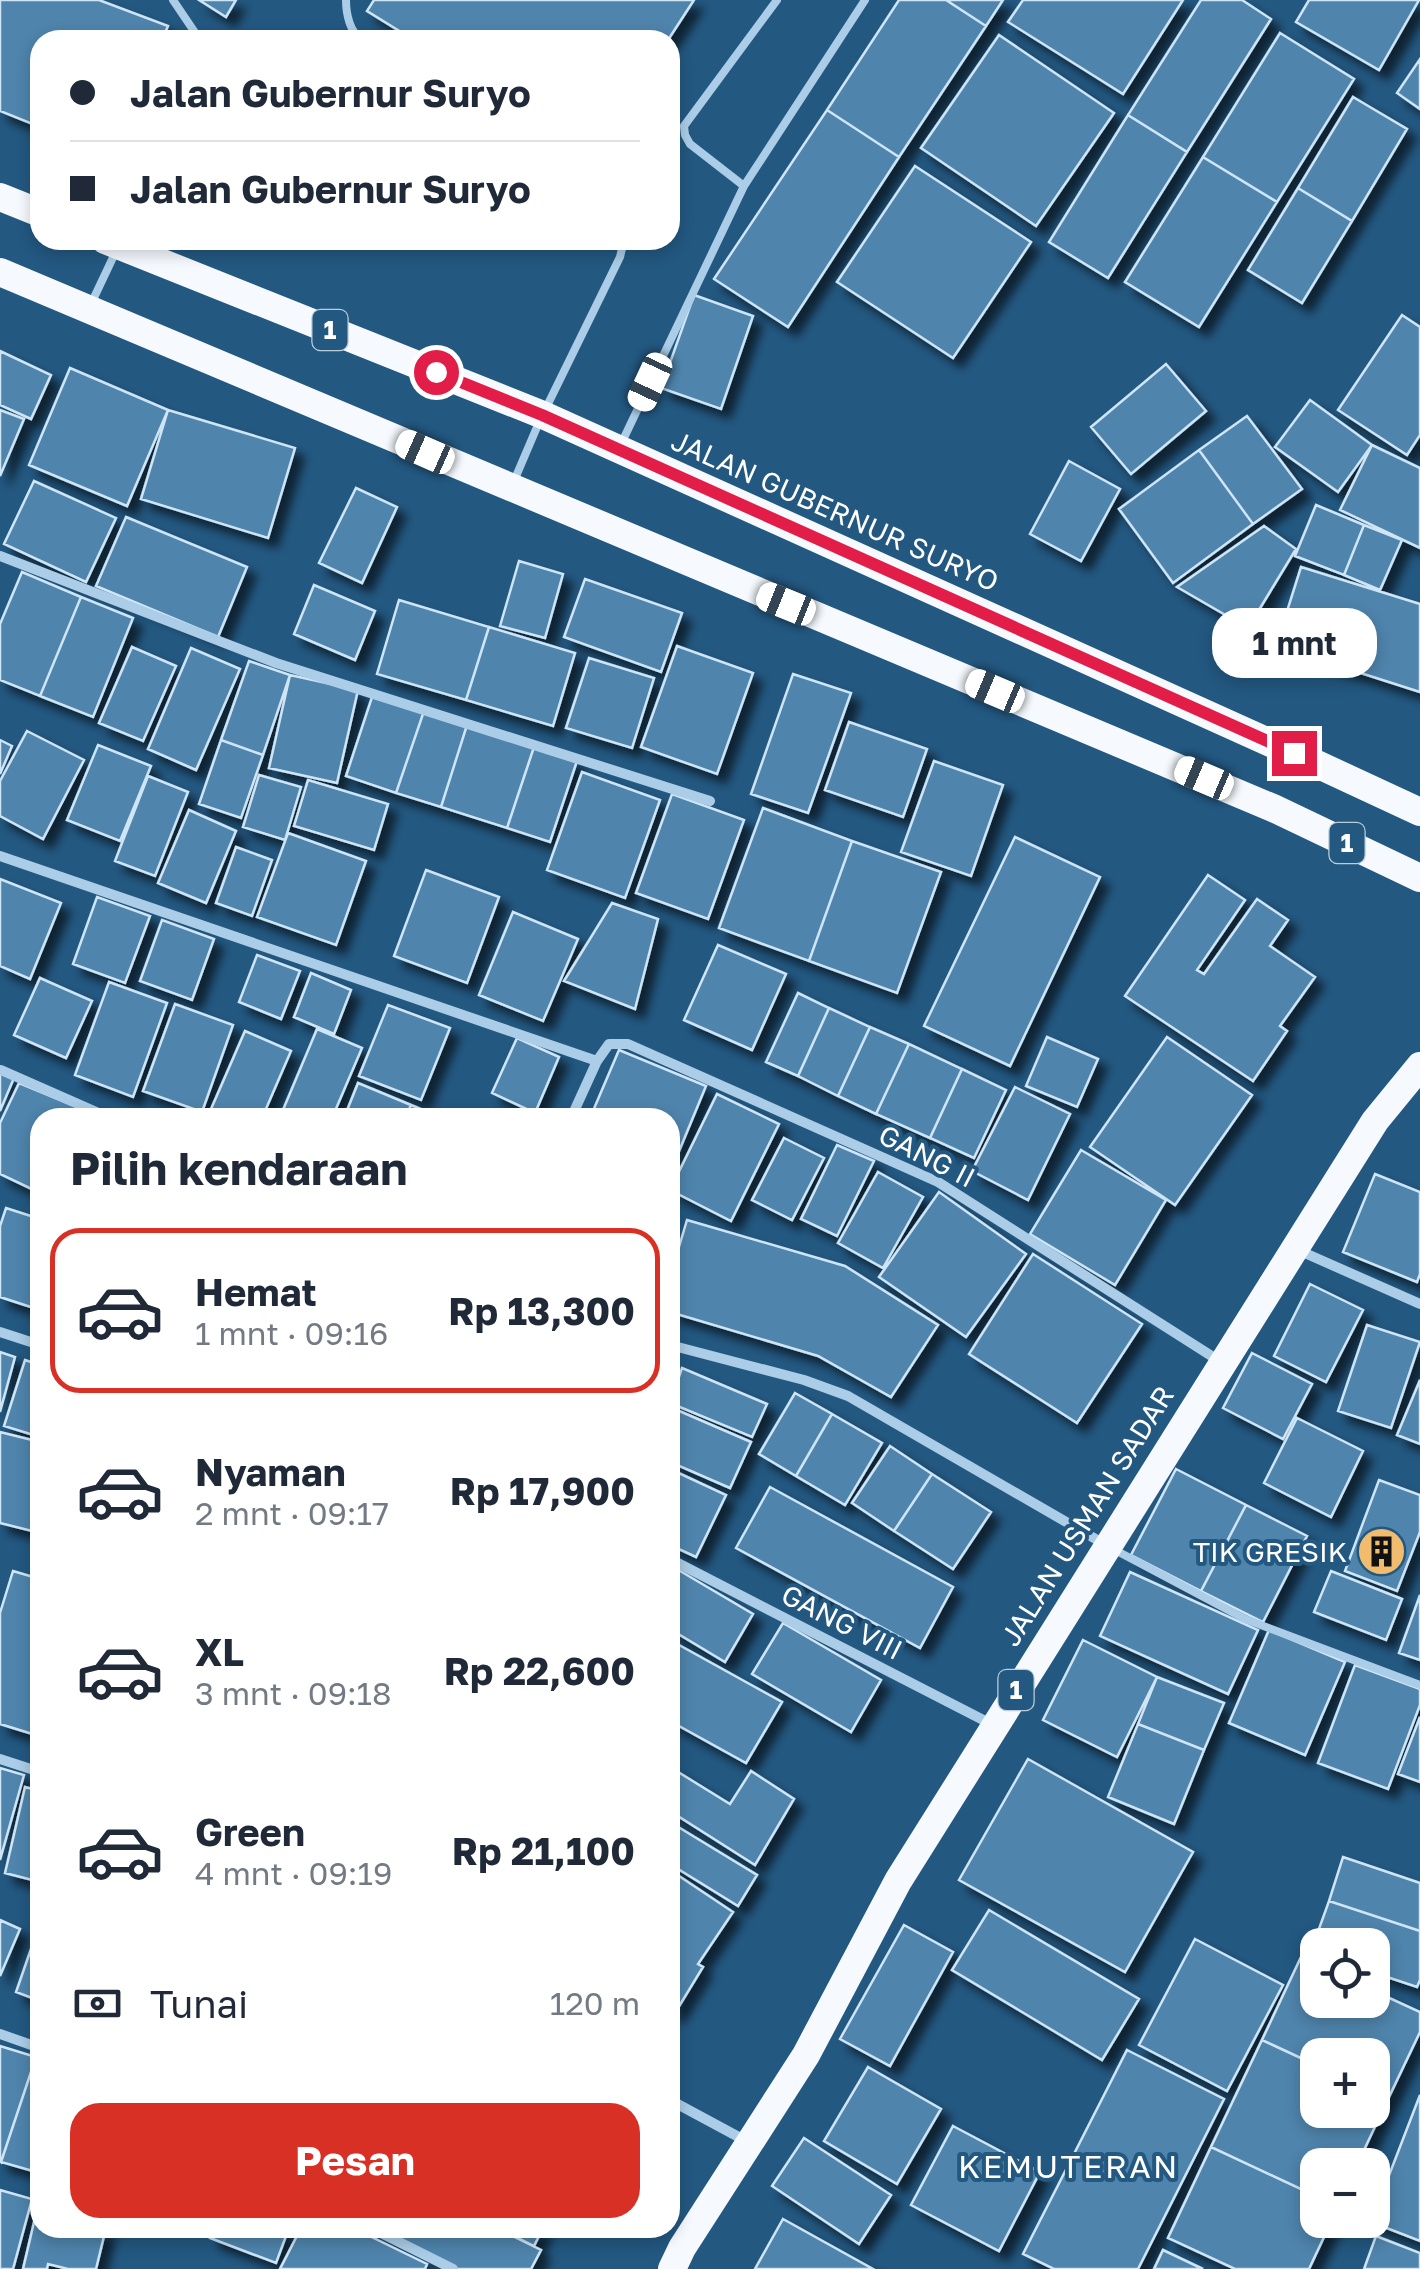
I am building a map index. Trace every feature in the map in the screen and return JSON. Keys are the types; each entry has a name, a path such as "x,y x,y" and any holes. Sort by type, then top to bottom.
{"highway":[{"path":"0,197 30,209"},
{"name":"JALAN GUBERNUR SURYO","path":"135,250 542,415 1420,812"},
{"name":"1","path":"0,272 1273,808 1420,878"},
{"name":"JALAN USMAN SADAR","path":"672,2269 806,2055 898,1880 994,1725 1375,1121 1417,1076"}],"street":[{"path":"0,556 276,663 710,800"},
{"path":"0,856 596,1061 575,1108"},
{"name":"GANG II","path":"596,1061 609,1044 628,1044 938,1182 1222,1363"},
{"path":"2,1070 88,1108"},
{"path":"1294,1248 1420,1304"},
{"path":"0,1332 30,1342"},
{"path":"680,1348 804,1380 848,1396 1107,1545"},
{"name":"GANG VIII","path":"680,1564 994,1725"},
{"path":"0,1759 30,1769"},
{"path":"0,2034 30,2044"},
{"path":"680,2105 750,2143"},
{"path":"391,2238 453,2269"}],"lane":[{"path":"173,0 193,30"},
{"path":"346,0 353,30"},
{"path":"744,186 690,144 684,126 777,0"},
{"path":"619,450 744,186 865,0"},
{"path":"88,308 112,250"},
{"path":"511,488 622,250"},
{"path":"1107,1545 1245,1619 1420,1684"}],"building":[{"path":"0,0 99,0 168,26 166,30 30,30 30,123 0,111"},
{"path":"199,0 236,0 226,17"},
{"path":"374,0 694,0 674,30 398,30 367,11"},
{"path":"899,0 946,0 986,26 899,157 827,110"},
{"path":"946,0 1003,0 986,26"},
{"path":"1023,0 1183,0 1123,94 1008,22"},
{"path":"1201,0 1242,0 1271,19 1187,152 1128,115"},
{"path":"1309,0 1419,0 1379,70 1296,22"},
{"path":"1280,33 1354,79 1277,202 1203,157"},
{"path":"999,35 1114,113 1036,226 921,148"},
{"path":"1420,59 1420,109 1397,93"},
{"path":"1353,97 1407,129 1352,221 1298,188"},
{"path":"827,110 899,157 788,327 714,279"},
{"path":"1128,115 1187,152 1108,278 1049,242"},
{"path":"1203,157 1277,202 1199,327 1125,282"},
{"path":"915,166 1031,242 953,358 837,282"},
{"path":"1298,188 1352,221 1302,303 1248,270"},
{"path":"694,295 753,316 721,409 661,388"},
{"path":"1402,315 1420,327 1420,435 1407,455 1338,410"},
{"path":"0,351 51,375 31,419 0,405"},
{"path":"1166,364 1206,411 1131,474 1091,427"},
{"path":"70,368 168,410 127,506 29,465"},
{"path":"1310,400 1372,445 1338,492 1275,447"},
{"path":"0,410 24,419 0,476"},
{"path":"168,410 295,448 268,538 141,499"},
{"path":"1247,416 1302,489 1253,524 1199,450"},
{"path":"1372,445 1420,468 1420,548 1340,510"},
{"path":"1199,450 1253,524 1173,583 1119,509"},
{"path":"1069,461 1120,489 1081,561 1030,534"},
{"path":"34,481 116,518 86,582 4,544"},
{"path":"356,488 397,507 362,583 319,563"},
{"path":"1316,505 1364,525 1344,575 1295,556"},
{"path":"126,517 247,567 218,637 96,586"},
{"path":"1364,525 1402,540 1380,590 1344,575"},
{"path":"1264,526 1296,549 1248,628 1177,587"},
{"path":"519,561 563,574 545,638 500,626"},
{"path":"1301,567 1420,604 1420,692 1276,646"},
{"path":"22,572 81,597 40,696 0,680 0,624"},
{"path":"585,579 682,613 661,672 564,637"},
{"path":"314,585 375,611 355,660 294,634"},
{"path":"81,597 133,618 93,717 40,696"},
{"path":"399,600 489,627 466,700 377,674"},
{"path":"489,627 575,653 553,726 466,700"},
{"path":"677,646 753,673 717,774 641,747"},
{"path":"132,647 176,666 143,741 99,723"},
{"path":"191,648 240,669 196,770 148,749"},
{"path":"589,658 654,678 632,748 566,728"},
{"path":"249,661 290,675 263,755 221,740"},
{"path":"793,674 851,693 808,813 751,794"},
{"path":"290,675 358,690 337,783 269,768"},
{"path":"373,694 424,711 396,793 346,776"},
{"path":"424,711 467,725 441,807 396,793"},
{"path":"849,722 927,749 903,817 825,790"},
{"path":"467,725 534,747 507,828 441,807"},
{"path":"27,731 84,760 43,839 0,816 0,781"},
{"path":"0,740 12,746 0,774"},
{"path":"221,740 263,755 241,818 199,804"},
{"path":"98,745 151,766 120,841 67,820"},
{"path":"534,747 577,761 550,842 507,828"},
{"path":"934,761 1003,785 971,876 901,852"},
{"path":"582,772 660,800 625,898 547,870"},
{"path":"259,775 301,787 285,840 243,827"},
{"path":"148,776 188,792 155,876 115,861"},
{"path":"308,780 388,804 374,850 294,826"},
{"path":"672,794 744,820 708,919 636,893"},
{"path":"763,808 852,841 809,961 719,928"},
{"path":"189,810 236,831 206,903 158,883"},
{"path":"288,833 366,861 336,945 257,917"},
{"path":"1015,837 1100,877 1010,1066 924,1026"},
{"path":"852,841 941,872 897,993 809,961"},
{"path":"236,847 272,860 252,916 216,903"},
{"path":"426,870 499,897 467,983 394,956"},
{"path":"1208,875 1245,900 1197,970 1204,974 1257,899 1288,920 1270,946 1315,977 1280,1026 1287,1031 1253,1081 1125,996"},
{"path":"0,879 61,903 30,979 0,966"},
{"path":"97,897 150,916 125,983 73,964"},
{"path":"612,903 658,919 635,1009 564,981"},
{"path":"513,912 578,939 543,1021 479,995"},
{"path":"162,920 214,939 192,1000 140,981"},
{"path":"718,945 786,974 752,1050 684,1020"},
{"path":"257,955 300,971 281,1019 239,1002"},
{"path":"311,973 351,990 334,1034 294,1017"},
{"path":"40,978 92,1001 66,1058 14,1035"},
{"path":"109,982 167,1003 133,1097 75,1075"},
{"path":"798,993 829,1008 798,1076 766,1062"},
{"path":"175,1004 233,1025 203,1108 191,1108 143,1091"},
{"path":"388,1005 450,1028 421,1100 359,1076"},
{"path":"829,1008 870,1027 838,1096 798,1076"},
{"path":"870,1027 909,1044 876,1114 838,1096"},
{"path":"317,1029 362,1048 336,1108 284,1108"},
{"path":"245,1031 291,1051 266,1108 211,1108"},
{"path":"1047,1037 1098,1059 1077,1107 1026,1086"},
{"path":"1167,1037 1252,1095 1175,1205 1090,1147"},
{"path":"517,1038 559,1057 537,1108 524,1108 492,1093"},
{"path":"909,1044 962,1069 930,1138 876,1114"},
{"path":"619,1050 706,1086 680,1149 680,1108 594,1108"},
{"path":"962,1069 1006,1090 974,1158 930,1138"},
{"path":"0,1072 14,1078 0,1111"},
{"path":"19,1083 80,1108 30,1108 30,1188 0,1174 0,1123"},
{"path":"358,1083 411,1105 410,1108 348,1108"},
{"path":"1015,1087 1070,1114 1028,1200 972,1171"},
{"path":"717,1094 779,1124 731,1221 680,1195 680,1170"},
{"path":"784,1138 824,1158 792,1220 752,1200"},
{"path":"837,1145 874,1161 837,1236 801,1219"},
{"path":"1081,1150 1166,1200 1115,1285 1030,1234"},
{"path":"878,1172 923,1197 883,1268 838,1243"},
{"path":"1375,1174 1420,1192 1417,1282 1343,1252"},
{"path":"939,1192 1026,1254 966,1337 879,1277"},
{"path":"6,1208 30,1216 30,1307 0,1297 0,1226"},
{"path":"687,1220 845,1266 938,1325 891,1397 818,1356 680,1315 680,1243"},
{"path":"1033,1254 1142,1324 1077,1423 969,1354"},
{"path":"1310,1284 1363,1310 1326,1382 1274,1356"},
{"path":"1367,1325 1420,1342 1391,1428 1338,1411"},
{"path":"0,1352 15,1357 0,1412"},
{"path":"1252,1353 1312,1384 1283,1439 1223,1408"},
{"path":"25,1360 30,1362 30,1434 4,1426"},
{"path":"682,1368 767,1404 752,1437 680,1407"},
{"path":"1420,1380 1420,1444 1397,1435"},
{"path":"795,1393 832,1414 796,1476 759,1454"},
{"path":"680,1411 751,1442 730,1488 680,1466"},
{"path":"832,1414 882,1443 845,1505 796,1476"},
{"name":"TIK GRESIK","path":"1297,1418 1363,1451 1331,1517 1264,1483"},
{"path":"0,1432 30,1440 30,1530 0,1523"},
{"path":"890,1446 932,1474 894,1531 852,1503"},
{"path":"1176,1469 1246,1505 1201,1591 1131,1555"},
{"path":"680,1474 726,1495 696,1557 680,1550"},
{"path":"932,1474 991,1512 953,1569 894,1531"},
{"name":"TIK GRESIK","path":"1379,1480 1420,1495 1420,1532 1397,1591 1345,1571"},
{"path":"770,1487 953,1587 920,1648 736,1548"},
{"path":"1246,1505 1307,1536 1263,1622 1201,1591"},
{"path":"13,1571 30,1576 30,1733 0,1724 0,1613"},
{"path":"680,1571 753,1614 725,1662 680,1635"},
{"path":"1331,1571 1402,1599 1386,1640 1314,1612"},
{"path":"1130,1572 1258,1630 1228,1694 1100,1636"},
{"path":"1420,1595 1420,1660 1399,1653"},
{"path":"783,1623 881,1680 851,1732 752,1674"},
{"path":"1269,1630 1345,1662 1305,1755 1229,1723"},
{"path":"1083,1640 1157,1677 1117,1757 1043,1720"},
{"path":"680,1646 782,1702 746,1763 680,1727"},
{"path":"1355,1665 1420,1689 1420,1705 1388,1789 1318,1763"},
{"path":"1157,1677 1224,1703 1204,1750 1138,1724"},
{"path":"1420,1717 1420,1782 1398,1774"},
{"path":"1138,1724 1204,1750 1174,1824 1108,1797"},
{"path":"1028,1759 1193,1852 1125,1972 959,1880"},
{"path":"0,1768 24,1775 0,1860"},
{"path":"751,1771 794,1799 755,1865 680,1817 680,1773 730,1804"},
{"path":"25,1787 30,1788 30,1879 5,1873"},
{"path":"680,1828 757,1875 738,1906 680,1870"},
{"path":"1343,1857 1420,1883 1420,1931 1329,1901"},
{"path":"680,1877 733,1912 698,1964 703,1967 680,2005"},
{"path":"1329,1901 1420,1931 1417,1987 1390,1978 1390,1928 1319,1928"},
{"path":"989,1910 1139,1999 1102,2060 952,1970"},
{"path":"0,1920 20,1929 0,1976"},
{"path":"904,1925 953,1952 890,2066 840,2039"},
{"path":"1195,1939 1283,1985 1227,2091 1139,2045"},
{"path":"30,1952 30,1997 16,1992"},
{"path":"1300,1959 1300,2018 1390,2018 1390,1998 1420,2012 1420,2032 1390,2095 1390,2038 1300,2038 1300,2058 1262,2040"},
{"path":"1262,2040 1300,2058 1300,2128 1374,2128 1365,2148 1300,2148 1300,2189 1211,2147"},
{"path":"0,2046 30,2055 30,2075 0,2161"},
{"path":"1127,2050 1224,2099 1138,2269 1054,2269 1023,2254"},
{"path":"868,2067 941,2109 897,2184 824,2141"},
{"path":"30,2075 30,2170 1,2162"},
{"path":"1420,2095 1420,2241 1390,2229 1390,2173"},
{"path":"953,2126 1040,2172 999,2251 911,2205"},
{"path":"804,2138 891,2195 859,2244 772,2186"},
{"path":"1211,2147 1300,2189 1300,2238 1324,2238 1309,2269 1235,2269 1168,2238"},
{"path":"0,2190 30,2198 30,2206 13,2269 0,2269"},
{"path":"783,2219 873,2269 755,2269"},
{"path":"30,2238 104,2238 96,2269 48,2264 47,2269 23,2269"},
{"path":"210,2238 285,2238 276,2263"},
{"path":"296,2238 374,2238 427,2264 425,2269 280,2269"},
{"path":"395,2238 516,2238 541,2250 531,2269 455,2269"},
{"path":"518,2238 538,2238 534,2246"},
{"path":"1375,2238 1420,2253 1420,2269 1364,2269"},
{"path":"1163,2250 1203,2269 1154,2269"}],"place":[{"name":"TIK GRESIK","path":"1382,1552"}],"district":[{"name":"KEMUTERAN","path":"1069,2167"}],"route":[{"path":"436,372 542,415 1294,753"}]}
